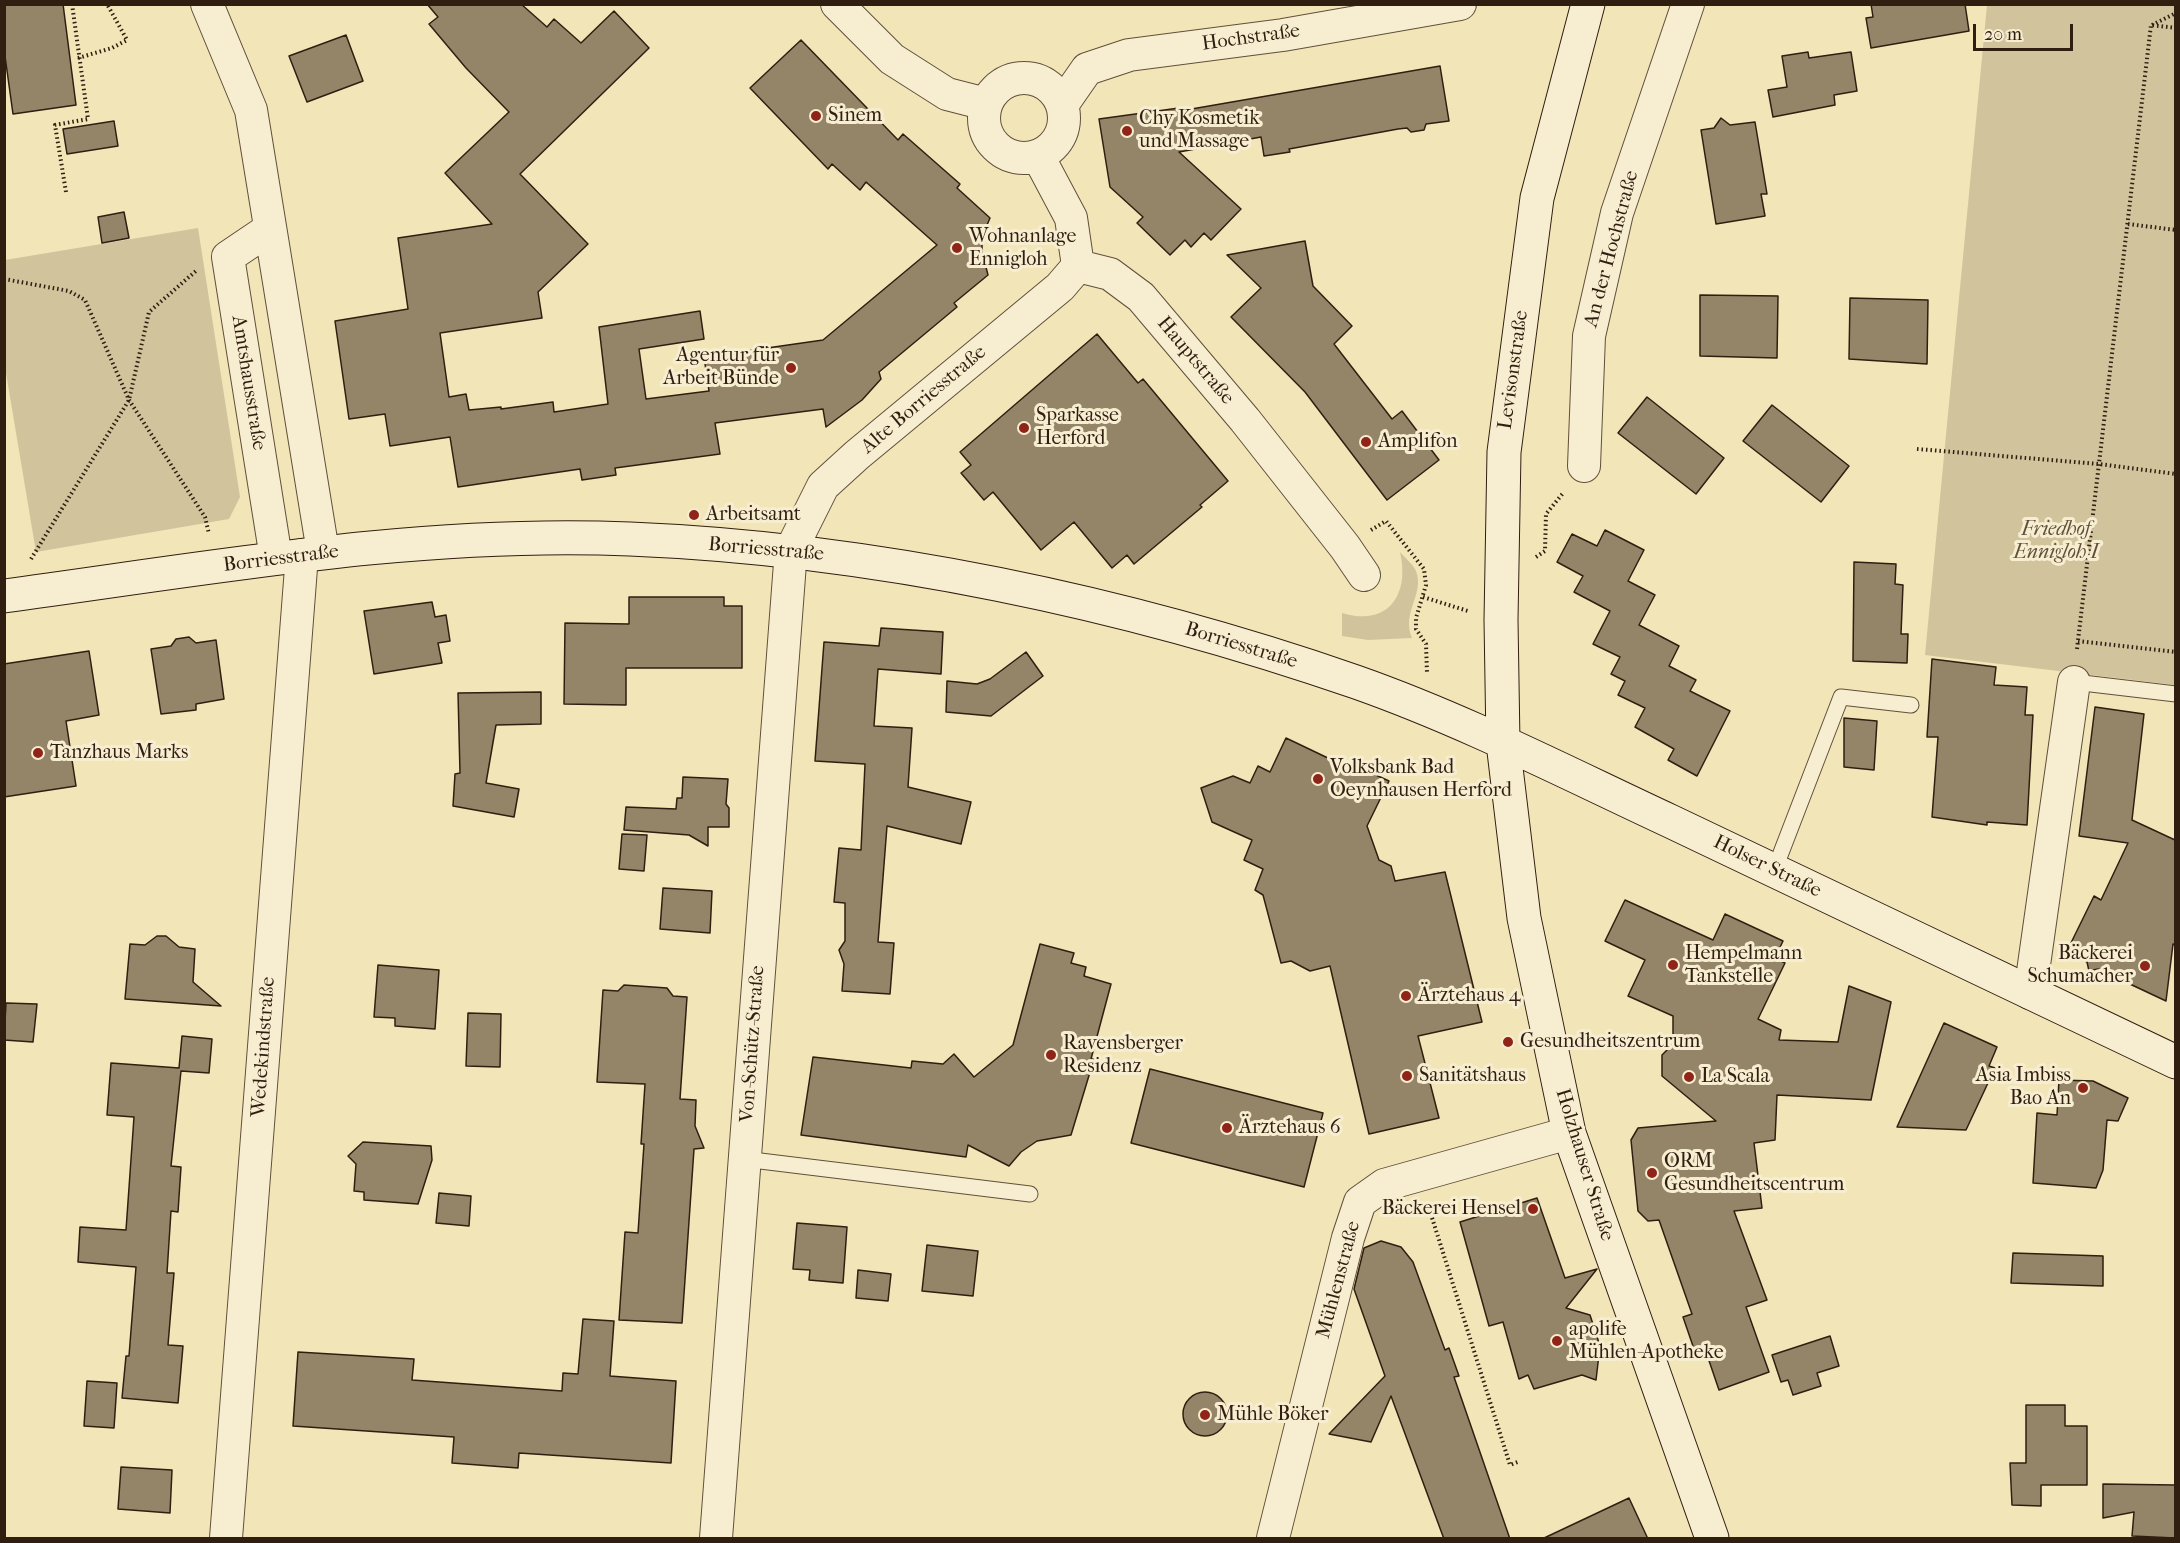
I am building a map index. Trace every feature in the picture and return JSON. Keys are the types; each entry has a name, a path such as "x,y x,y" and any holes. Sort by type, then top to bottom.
{"main road":[{"name":"Levisonstraße","path":"1503,742 1501,620 1504,452 1537,198 1586,8"},
{"name":"Borriesstraße","path":"5,596 300,555 470,539 628,539 791,550 903,566 1152,619 1359,683 1503,742"},
{"name":"Holser Straße","path":"1503,742 2175,1062"},
{"name":"Holzhauser Straße","path":"1503,742 1524,918 1569,1133 1712,1539"}],"street":[{"path":"207,4 251,110 268,230 300,555"},
{"path":"837,4 892,59 947,94 986,104"},
{"name":"Hochstraße","path":"1062,105 1087,69 1129,55 1283,35 1460,4"},
{"name":"An der Hochstraße","path":"1584,466 1589,336 1617,213 1688,4"},
{"path":"1024,78 1047,85 1062,105 1064,117 1060,135 1049,150 1038,156 1012,157 990,142 983,117 986,104 1000,85 1024,78"},
{"path":"1038,156 1071,218 1078,266"},
{"path":"228,257 268,230"},
{"name":"Amtshausstraße","path":"228,257 300,555"},
{"name":"Hauptstraße","path":"1078,266 1110,274 1141,297 1245,420 1345,547 1364,575"},
{"name":"Alte Borriesstraße","path":"791,550 823,486 857,454 1060,287 1078,266"},
{"name":"Von-Schütz-Straße","path":"716,1539 791,550"},
{"name":"Wedekindstraße","path":"226,1539 300,555"},
{"path":"2031,993 2074,682"},
{"name":"Mühlenstraße","path":"1273,1539 1341,1263 1360,1202 1384,1185 1569,1133"}],"lane":[{"path":"2074,682 2175,694"},
{"path":"1774,871 1840,697 1911,705"},
{"path":"744,1159 1030,1194"}],"path":[{"path":"66,192 55,125 88,118 72,4"},
{"path":"78,58 112,48 127,40 107,4"},
{"path":"2151,25 2175,13"},
{"path":"2151,25 2175,28"},
{"path":"2074,682 2151,25"},
{"path":"2127,224 2175,230"},
{"path":"5,596 40,545 129,400 149,312 198,269 228,257"},
{"path":"4,279 69,291 85,300 129,400 205,517 218,567"},
{"path":"1917,449 2099,464 2175,474"},
{"path":"1345,547 1386,521 1424,569 1426,585 1416,618 1416,629 1426,644 1429,711"},
{"path":"2078,640 2175,652"},
{"path":"1419,1175 1510,1465 1520,1461"}],"green space":[{"name":"Friedhof Ennigloh I","path":"1987,5 2175,5 2175,685 1925,655"},
{"path":"198,228 240,497 229,519 36,552 5,367 5,260"},
{"path":"1400,552 1415,568 1418,579 1418,588 1409,620 1412,638 1368,640 1342,636 1342,613 1358,616 1372,615 1392,604 1402,582"}],"building":[{"path":"4,4 63,4 76,105 13,114 4,49"},
{"path":"427,4 521,4 547,27 554,19 581,43 614,11 649,48 520,174 588,244 538,292 542,318 440,333 449,397 466,394 469,410 501,407 501,409 553,402 554,412 608,404 599,327 700,311 704,339 639,349 646,399 709,391 704,357 823,340 937,245 866,182 860,190 832,164 828,169 750,88 801,40 898,140 903,134 960,184 957,188 990,218 982,237 982,252 988,275 954,303 957,307 879,372 881,379 862,400 826,427 823,409 715,423 720,454 615,468 616,475 582,480 580,469 458,487 450,437 390,446 385,414 349,419 335,321 408,309 398,238 492,224 445,173 509,112 466,68 429,24 438,17"},
{"path":"1871,4 1965,4 1969,31 1871,48 1866,18 1873,17"},
{"path":"346,35 363,81 307,102 289,56"},
{"path":"1808,52 1809,58 1851,52 1857,91 1834,95 1835,105 1773,117 1768,90 1787,87 1782,56"},
{"path":"1440,66 1449,121 1426,124 1424,130 1411,132 1407,128 1398,129 1289,149 1290,152 1264,156 1261,137 1179,152 1241,209 1211,240 1204,233 1191,247 1185,240 1170,255 1137,223 1143,217 1110,187 1099,119 1179,108 1180,111"},
{"path":"1721,118 1730,125 1755,122 1767,194 1761,194 1765,216 1716,224 1701,130 1714,128"},
{"path":"114,121 118,146 67,154 63,129"},
{"path":"124,212 129,238 102,243 98,217"},
{"path":"1305,241 1313,286 1352,326 1334,344 1392,419 1402,411 1439,460 1387,500 1305,392 1231,317 1261,288 1227,255"},
{"path":"1700,295 1778,296 1777,358 1700,356"},
{"path":"1850,298 1928,300 1927,364 1849,359"},
{"path":"1097,334 1138,383 1143,379 1228,481 1200,505 1202,507 1134,564 1127,555 1112,568 1074,522 1041,550 993,492 984,500 961,473 971,465 960,452"},
{"path":"1647,397 1724,458 1696,494 1618,433"},
{"path":"1772,405 1849,466 1821,502 1743,441"},
{"path":"1605,530 1644,550 1628,581 1655,595 1639,625 1679,646 1669,666 1696,680 1690,691 1730,711 1697,776 1668,760 1674,749 1635,727 1645,708 1618,695 1625,681 1611,674 1620,657 1593,644 1610,611 1574,592 1583,576 1557,562 1572,534 1597,546"},
{"path":"1854,562 1896,564 1895,584 1903,585 1901,634 1908,634 1907,663 1853,661"},
{"path":"629,597 724,597 724,606 742,606 742,668 626,668 626,705 564,704 565,623 629,624"},
{"path":"432,602 435,617 446,615 450,641 438,643 442,663 374,674 364,611"},
{"path":"881,628 943,632 941,674 878,669 874,726 912,728 908,787 971,802 961,844 887,826 878,942 894,943 890,994 842,991 844,964 839,950 845,941 845,903 834,902 839,848 861,850 865,764 815,761 824,642 879,646"},
{"path":"189,637 196,643 216,640 224,699 196,704 196,710 161,714 151,649 171,646 176,639"},
{"name":"Tanzhaus Marks","path":"89,651 99,715 66,721 76,786 4,797 4,664"},
{"path":"1026,652 1043,676 991,716 946,712 947,681 977,684 990,679"},
{"path":"1932,659 1996,667 1994,685 2027,687 2025,715 2033,715 2027,825 1987,822 1987,825 1932,817 1938,737 1927,737"},
{"path":"541,692 541,724 496,725 486,783 519,789 514,817 453,806 455,774 460,773 458,693"},
{"path":"2095,707 2144,714 2132,820 2175,840 2175,945 2173,944 2166,1001 2098,969 2089,971 2087,962 2066,953 2094,896 2101,900 2128,843 2079,836"},
{"path":"1844,718 1877,721 1874,770 1844,767"},
{"path":"1286,738 1353,770 1356,766 1389,781 1367,826 1379,860 1391,866 1395,881 1445,872 1482,1022 1418,1036 1439,1118 1369,1134 1330,966 1310,971 1291,961 1281,963 1263,895 1255,890 1263,869 1244,860 1252,840 1212,822 1201,788 1233,776 1250,783 1258,766 1270,772"},
{"path":"683,777 728,779 726,804 729,808 729,827 708,827 708,846 689,835 624,830 626,807 676,809 677,798 682,798"},
{"path":"622,834 647,835 644,871 619,869"},
{"path":"663,888 712,891 710,933 660,929"},
{"path":"1625,900 1713,940 1725,914 1783,941 1775,958 1785,963 1758,1019 1781,1030 1779,1040 1838,1042 1849,986 1891,1002 1871,1100 1777,1095 1775,1140 1754,1143 1762,1208 1734,1211 1767,1300 1746,1307 1769,1372 1719,1390 1704,1346 1694,1349 1683,1317 1692,1314 1659,1220 1648,1221 1638,1211 1631,1140 1638,1128 1716,1121 1662,1076 1662,1055 1673,1044 1673,1016 1628,996 1645,960 1605,941"},
{"path":"157,936 166,936 179,947 195,949 193,982 221,1006 125,999 130,944 145,945"},
{"name":"Ravensberger Residenz","path":"1040,944 1074,953 1071,963 1086,967 1084,976 1111,984 1091,1059 1094,1059 1071,1135 1037,1141 1021,1152 1009,1166 968,1145 966,1157 801,1135 813,1057 911,1068 912,1061 943,1064 954,1054 974,1077 1013,1045"},
{"path":"378,965 439,970 435,1029 395,1026 395,1018 374,1017"},
{"path":"624,985 667,988 673,996 687,997 680,1099 696,1100 695,1126 704,1148 694,1149 682,1323 619,1320 625,1232 638,1233 644,1144 641,1144 645,1084 597,1082 603,990 618,991"},
{"path":"6,1003 37,1004 33,1042 4,1040"},
{"path":"468,1013 501,1014 500,1067 466,1066"},
{"path":"1944,1023 1997,1047 1989,1066 1995,1068 1966,1130 1897,1127"},
{"path":"182,1036 212,1039 209,1073 181,1071 171,1166 181,1167 178,1212 171,1211 167,1273 174,1273 168,1345 183,1346 178,1403 122,1398 126,1356 129,1356 136,1267 78,1262 80,1227 126,1230 134,1117 107,1115 111,1063 179,1068"},
{"name":"Ärztehaus 6","path":"1150,1069 1323,1113 1304,1187 1131,1143"},
{"path":"2059,1080 2093,1081 2128,1098 2118,1121 2107,1120 2103,1170 2096,1188 2033,1183 2037,1113 2057,1115"},
{"path":"363,1142 431,1146 432,1160 418,1204 364,1200 364,1192 354,1191 356,1164 348,1156"},
{"path":"439,1193 471,1196 469,1226 436,1223"},
{"path":"1537,1198 1565,1278 1597,1269 1566,1308 1590,1315 1600,1346 1596,1380 1582,1375 1534,1389 1528,1375 1519,1379 1503,1322 1489,1326 1460,1222"},
{"path":"797,1223 847,1227 843,1283 809,1280 810,1270 793,1269"},
{"path":"1381,1241 1401,1247 1413,1262 1445,1350 1449,1348 1459,1376 1454,1377 1510,1539 1444,1539 1391,1396 1371,1442 1329,1434 1385,1376 1354,1289 1364,1248"},
{"path":"927,1245 978,1251 973,1296 922,1291"},
{"path":"2013,1253 2103,1256 2103,1286 2011,1283"},
{"path":"858,1270 891,1274 888,1301 856,1298"},
{"path":"583,1319 614,1321 610,1376 676,1381 671,1463 519,1453 518,1468 452,1463 454,1437 293,1426 298,1352 414,1359 412,1380 562,1391 563,1373 578,1374"},
{"path":"1830,1336 1839,1366 1817,1373 1821,1386 1793,1395 1788,1380 1781,1382 1772,1355"},
{"path":"87,1381 117,1383 114,1428 84,1426"},
{"name":"Mühle Böker","path":"1205,1392 1221,1398 1227,1414 1221,1430 1205,1436 1189,1430 1183,1414 1189,1398"},
{"path":"2026,1405 2065,1405 2065,1426 2087,1426 2087,1485 2041,1485 2041,1506 2012,1505 2010,1463 2026,1463"},
{"path":"121,1467 172,1470 170,1513 118,1509"},
{"path":"2103,1484 2175,1485 2175,1538 2132,1536 2134,1512 2103,1518"},
{"path":"1629,1498 1648,1539 1542,1539"}],"place":[{"name":"Sinem","path":"816,116"},
{"name":"Chy Kosmetik und Massage","path":"1127,131"},
{"name":"Wohnanlage Ennigloh","path":"957,248"},
{"name":"Agentur für Arbeit Bünde","path":"791,368"},
{"name":"Sparkasse Herford","path":"1024,428"},
{"name":"Amplifon","path":"1366,442"},
{"name":"Arbeitsamt","path":"694,515"},
{"name":"Tanzhaus Marks","path":"38,753"},
{"name":"Volksbank Bad Oeynhausen Herford","path":"1318,779"},
{"name":"Hempelmann Tankstelle","path":"1673,965"},
{"name":"Bäckerei Schumacher","path":"2145,966"},
{"name":"Ärztehaus 4","path":"1406,996"},
{"name":"Gesundheitszentrum","path":"1508,1042"},
{"name":"Ravensberger Residenz","path":"1051,1055"},
{"name":"Sanitätshaus","path":"1407,1076"},
{"name":"La Scala","path":"1689,1077"},
{"name":"Asia Imbiss Bao An","path":"2083,1088"},
{"name":"Ärztehaus 6","path":"1227,1128"},
{"name":"ORM Gesundheitscentrum","path":"1652,1173"},
{"name":"Bäckerei Hensel","path":"1533,1209"},
{"name":"apolife Mühlen-Apotheke","path":"1557,1341"},
{"name":"Mühle Böker","path":"1205,1415"}]}
